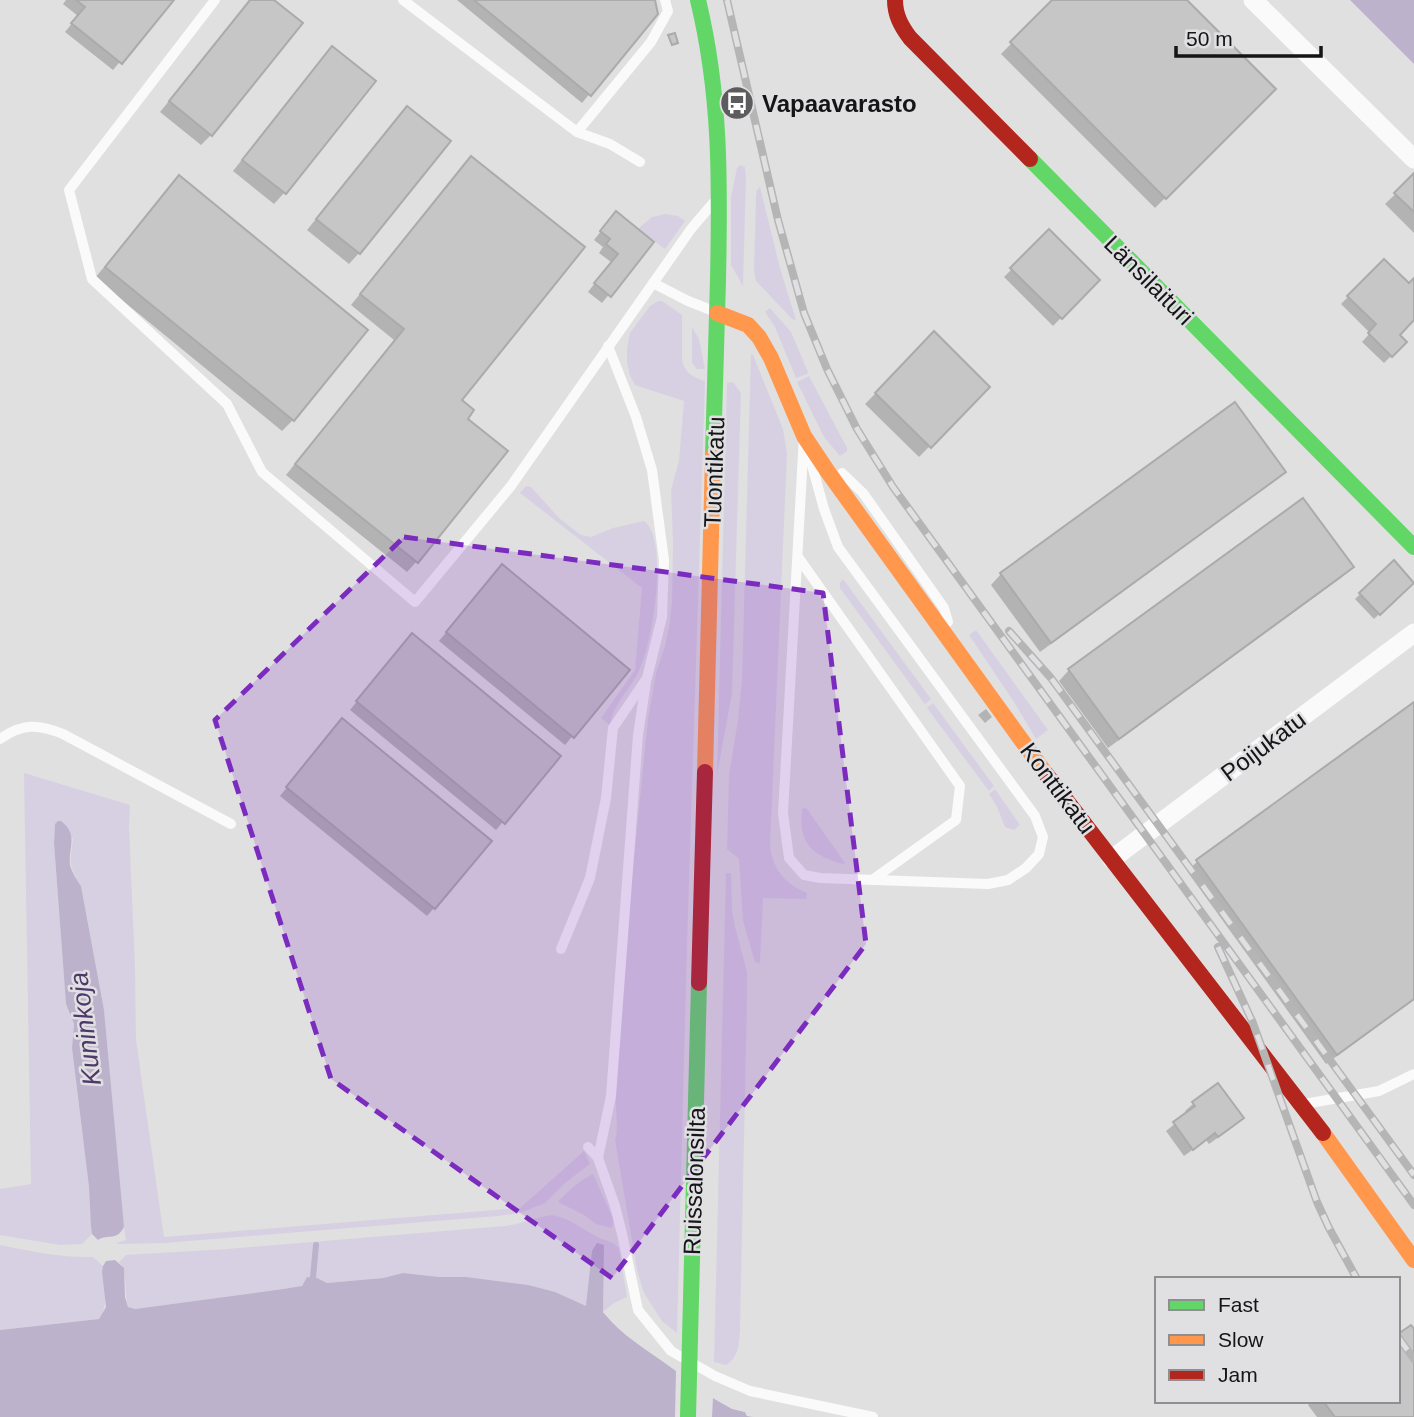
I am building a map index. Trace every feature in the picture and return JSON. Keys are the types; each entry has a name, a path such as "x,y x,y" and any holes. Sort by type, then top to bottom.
{"street":[{"name":"Tuontikatu","path":"698,0 716,88 720,194 701,945"},
{"path":"1252,0 1414,159"},
{"name":"Länsilaituri","path":"895,3 896,16 910,38 1414,547"},
{"name":"Konttikatu","path":"717,313 748,325 759,337 771,358 804,436 828,472 1041,767 1302,1104 1414,1260"},
{"name":"Poijukatu","path":"1112,859 1414,633"},
{"name":"Ruissalonsilta","path":"688,1417 701,945"}],"lane":[{"path":"215,0 69,190 92,279 227,404 262,472 415,601 511,486 691,229 720,194"},
{"path":"403,0 578,132 610,144 639,162"},
{"path":"578,132 651,42 668,11 665,0"},
{"path":"653,283 717,313"},
{"path":"598,1158 611,1096 638,735 647,678 662,617 664,560 652,470 636,417 608,346"},
{"path":"804,436 824,509 838,547 1035,816 1043,837 1039,854 1009,880 988,884 820,877 804,874 789,858 783,813 804,436"},
{"path":"798,557 960,786 956,820 872,880"},
{"path":"561,949 590,878 606,798 613,727 647,678"},
{"path":"0,739 19,727 48,727 232,824"},
{"path":"1302,1104 1379,1091 1414,1074"},
{"path":"589,1147 598,1158 622,1234 638,1310 671,1351 715,1376 750,1391 873,1417"}],"highlighted area":[{"path":"404,537 823,593 866,944 612,1278 331,1079 215,720"}],"shaded area":[{"path":"740,165 745,167 746,179 743,286 731,265 731,197"},
{"path":"760,187 796,320 756,281 756,195"},
{"path":"665,214 678,216 685,221 665,249 638,229 652,217"},
{"path":"658,301 682,315 683,364 690,374 705,381 677,1333 662,1321 644,1293 637,1270 615,1140 615,1085 629,907 648,719 672,603 671,490 679,461 684,401 635,385 630,376 627,348 630,333 650,306"},
{"path":"770,308 791,332 807,374 796,378 775,327 765,312"},
{"path":"692,327 699,339 705,369 697,369 692,363"},
{"path":"751,354 783,429 787,454 770,845 781,874 792,885 807,893 806,899 763,898 760,963 755,962 743,921 739,859 727,849 729,775 742,679"},
{"path":"809,376 847,448 840,456 824,437 797,382"},
{"path":"733,382 741,393 732,693 717,775 727,383"},
{"path":"526,486 531,487 560,519 581,535 591,537 613,528 644,521 652,532 657,571 648,641 638,673 618,704 610,725 601,718 635,670 642,588 520,493"},
{"path":"843,579 931,699 925,704 840,588"},
{"path":"976,630 1048,730 1036,739 969,635"},
{"path":"933,703 994,786 989,791 927,708"},
{"path":"24,773 130,805 136,1040 164,1237 520,1208 584,1151 590,1164 545,1203 520,1213 165,1243 116,1243 126,1240 104,1010 81,886 71,864 73,839 55,825 54,843 66,1004 74,1024 72,1048 92,1234 82,1244 60,1245 0,1235 0,1189 31,1184"},
{"path":"995,789 1020,825 1014,830 1005,827 989,794"},
{"path":"805,808 845,863 823,857 809,846 802,831 802,809"},
{"path":"726,873 731,873 732,910 747,972 747,997 740,1330 736,1354 726,1365 714,1362"},
{"path":"593,1174 613,1216 611,1228 596,1224 558,1202 574,1186"},
{"path":"552,1215 617,1246 627,1297 603,1312 602,1292 589,1286 587,1307 555,1292 466,1277 403,1273 383,1278 327,1283 307,1277 302,1286 135,1309 128,1307 124,1272 119,1262 126,1255 505,1226"},
{"path":"0,1245 58,1255 93,1257 103,1266 105,1300 99,1319 0,1330"}],"water":[{"path":"1350,0 1414,0 1414,64"},
{"name":"Kuninkoja","path":"58,821 70,831 70,865 81,886 104,1010 124,1227 115,1236 98,1240 92,1234 91,1226 89,1187 72,1048 74,1024 66,1004 54,843 55,824"},
{"path":"597,1243 604,1245 603,1312 610,1320 635,1342 706,1393 745,1412 747,1416 754,1417 0,1417 0,1330 99,1319 106,1307 102,1272 106,1261 115,1260 124,1268 125,1297 128,1307 135,1309 302,1286 307,1277 327,1283 383,1278 403,1273 528,1285 555,1292 586,1306 592,1251"}],"pier":[{"path":"607,1309 628,1333 717,1396 758,1417 747,1416 745,1412 732,1409 713,1398 712,1417 675,1417 676,1371 626,1335 603,1312"}],"building":[{"path":"76,0 174,0 122,64 71,23 85,7"},
{"path":"250,0 274,0 303,23 212,136 169,101"},
{"path":"474,0 655,0 658,14 591,96"},
{"path":"1052,0 1187,0 1276,89 1166,199 1010,42"},
{"path":"675,33 678,43 672,45 668,35"},
{"path":"332,46 376,81 286,194 242,160"},
{"path":"407,106 451,141 360,254 316,219"},
{"path":"471,156 585,247 462,400 474,410 468,419 508,451 418,563 295,464 404,329 360,294"},
{"path":"1414,173 1414,212 1394,193"},
{"path":"179,175 368,330 294,421 105,267"},
{"path":"616,211 654,242 611,297 594,283 618,254 606,244 610,239 600,231"},
{"path":"1049,229 1100,280 1062,319 1010,268"},
{"path":"1384,259 1409,283 1414,278 1414,320 1400,335 1407,342 1392,357 1368,333 1376,324 1347,296"},
{"path":"934,331 990,387 931,448 875,393"},
{"path":"1235,402 1286,472 1051,643 1000,573"},
{"path":"1303,498 1354,567 1119,739 1068,669"},
{"path":"1394,560 1414,583 1380,615 1359,593"},
{"path":"502,564 630,670 574,738 446,632"},
{"path":"412,633 561,756 505,824 356,701"},
{"path":"1414,702 1414,999 1337,1055 1196,860"},
{"path":"342,718 492,841 435,909 286,787"},
{"path":"1218,1083 1244,1118 1218,1137 1215,1133 1193,1150 1173,1122 1195,1106 1192,1102"},
{"path":"1411,1325 1414,1329 1414,1417 1335,1417 1324,1403 1400,1403 1400,1333"}],"waterway":[{"path":"313,1277 316,1245"}],"railway":[{"path":"727,0 778,220 804,313 827,369 857,429 893,487 1414,1205"},
{"path":"1009,631 1051,678 1414,1175"},
{"path":"1218,947 1253,1023 1317,1202 1356,1277"},
{"path":"1400,1340 1414,1359"}],"traffic: fast":[{"path":"698,0 711,70 719,174 713,455"},
{"path":"1030,159 1414,547"},
{"path":"688,1417 699,983"}],"traffic: slow":[{"path":"717,313 748,325 759,337 771,358 804,436 1046,774"},
{"path":"705,772 713,455"},
{"path":"1323,1133 1414,1260"}],"traffic: jam":[{"path":"895,0 899,20 910,38 1030,159"},
{"path":"699,983 705,772"},
{"path":"1046,774 1323,1133"}],"place":[{"name":"Vapaavarasto","path":"737,103"}]}
